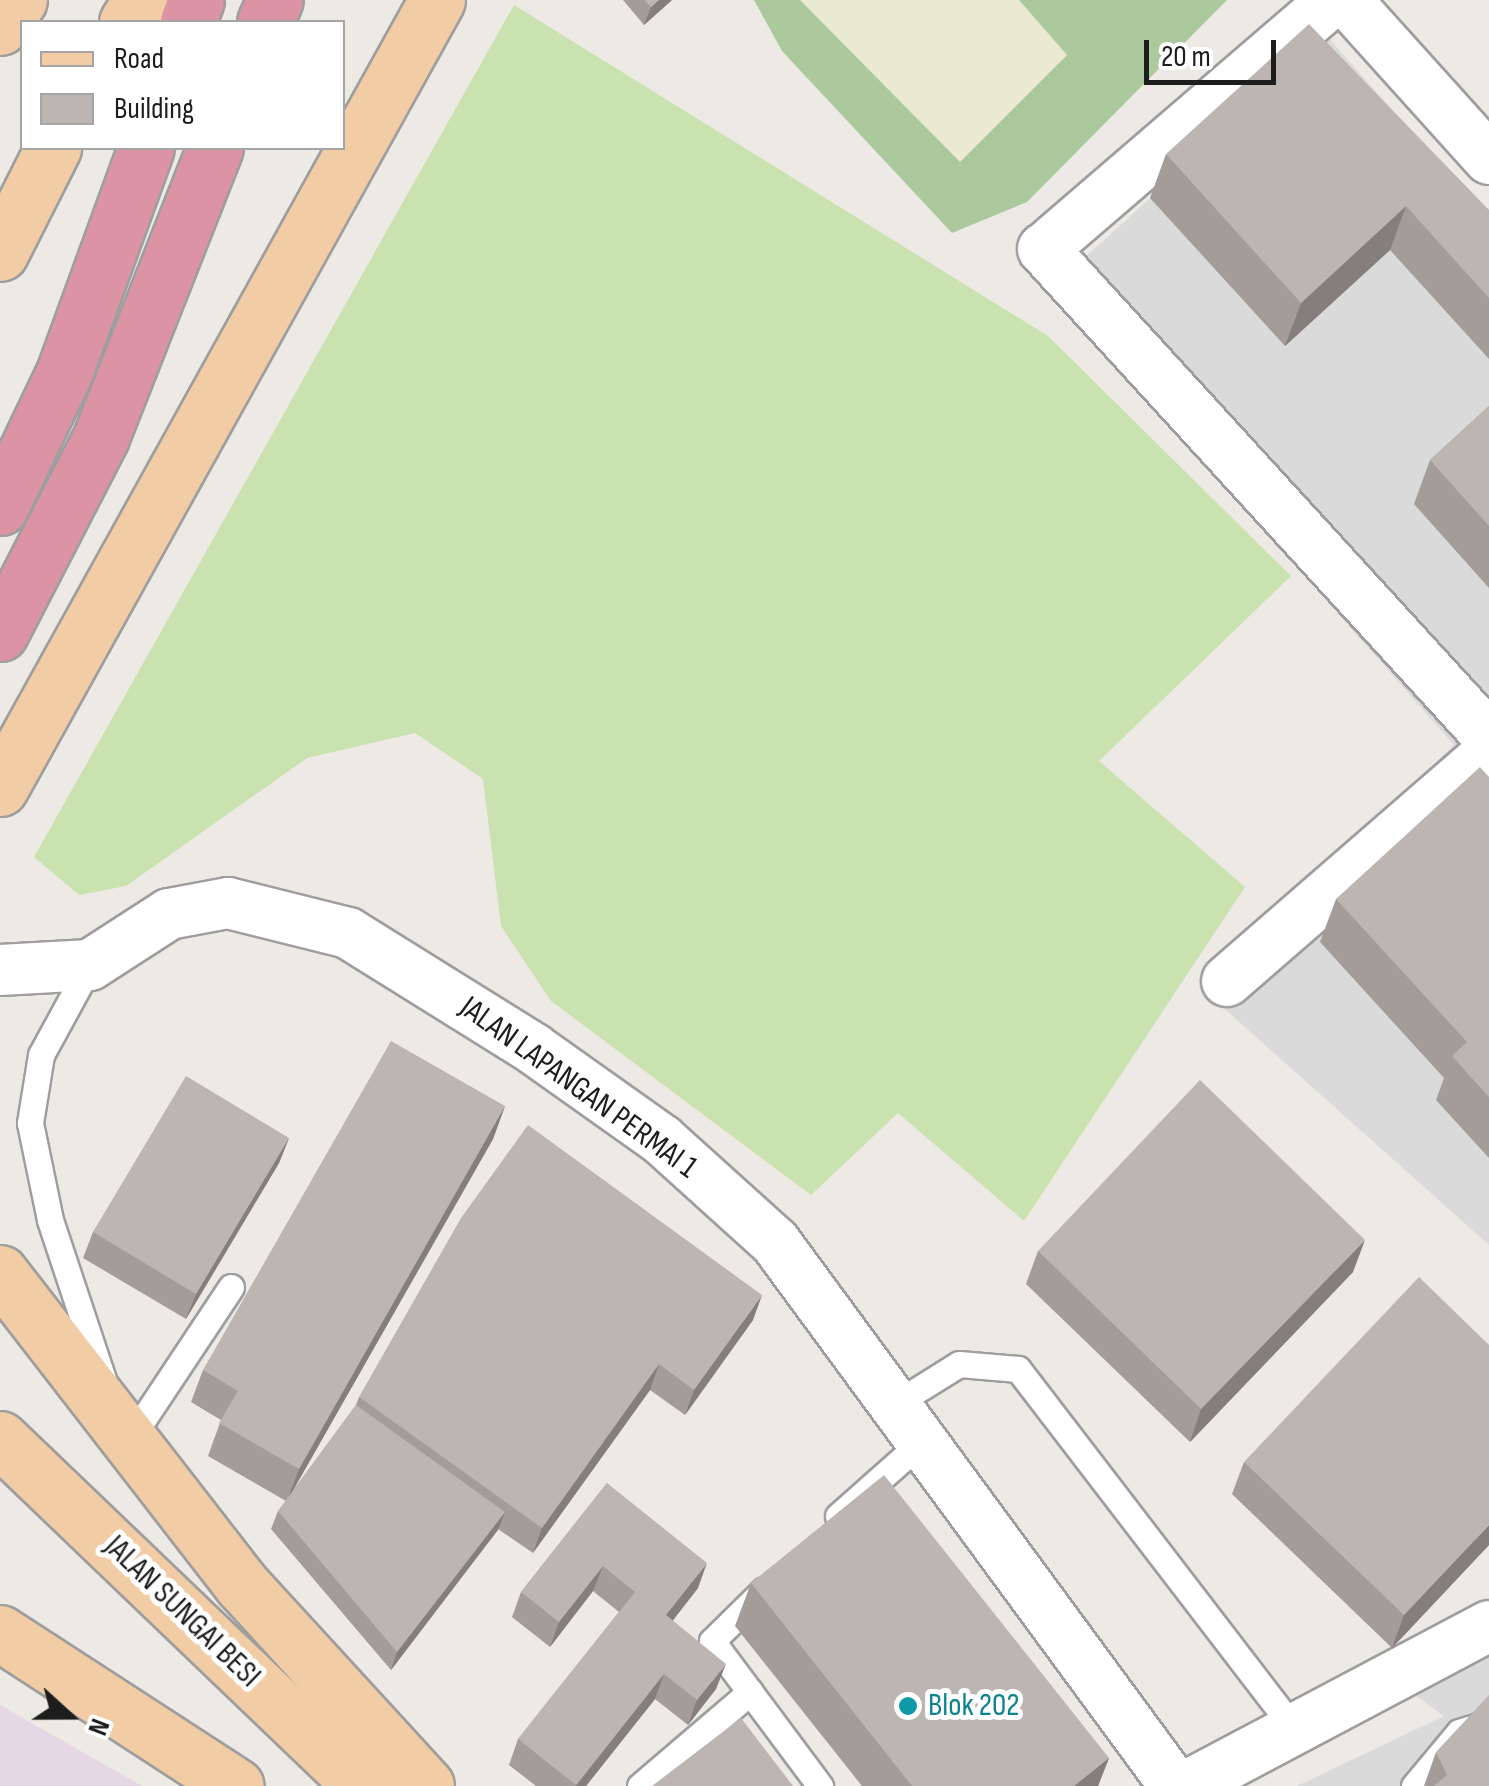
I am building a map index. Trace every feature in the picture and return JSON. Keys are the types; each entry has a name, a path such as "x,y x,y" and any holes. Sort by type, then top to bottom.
{"highway":[{"path":"0,508 64,374 145,150"},
{"path":"0,633 101,437 214,150"}],"main road":[{"path":"0,28 19,0"},
{"path":"0,788 438,0"},
{"path":"0,253 52,150"},
{"path":"0,1273 123,1438 426,1786"},
{"name":"JALAN SUNGAI BESI","path":"0,1439 362,1786"},
{"path":"0,1458 114,1545"},
{"path":"4,1635 236,1786"}],"street":[{"path":"1333,0 1043,248 1489,737"},
{"path":"1346,0 1489,159"},
{"path":"1228,981 1489,753"},
{"name":"JALAN LAPANGAN PERMAI 1","path":"90,965 201,904 348,934 662,1140 775,1242 903,1427 1175,1786"},
{"path":"7,959 90,965"},
{"path":"1187,1786 1489,1626"}],"lane":[{"path":"90,965 41,1055 30,1123 123,1438"},
{"path":"123,1438 231,1286"},
{"path":"823,1531 903,1427 959,1364 1018,1369 1293,1728"},
{"path":"782,1572 712,1641 820,1786"},
{"path":"640,1786 750,1692"},
{"path":"1414,1786 1459,1732 1489,1723"}],"shaded area":[{"path":"1328,37 1489,221 1489,1245 1199,986 1454,745 1051,288"},
{"path":"1489,1605 1489,1786 1297,1786 1444,1716 1378,1669"},
{"path":"0,1705 142,1786 0,1786"}],"green space":[{"path":"754,0 800,0 960,162 1067,55 1019,0 1227,0 1027,202 952,233 782,51"},
{"path":"800,0 1019,0 1068,54 960,163"},
{"path":"514,5 1048,336 1291,576 1099,761 1245,887 1024,1221 898,1113 811,1195 551,1001 501,926 483,779 415,733 307,758 126,886 79,895 34,857"}],"building":[{"path":"1309,24 1489,210 1489,298 1406,206 1301,303 1166,154"},
{"path":"1489,406 1489,526 1430,460"},
{"path":"1480,767 1489,777 1489,1097 1452,1056 1467,1042 1336,899"},
{"path":"391,1041 505,1106 299,1469 219,1423 238,1391 203,1370"},
{"path":"186,1076 289,1138 196,1294 93,1232"},
{"path":"1200,1080 1365,1240 1201,1409 1038,1251"},
{"path":"528,1125 762,1295 694,1390 659,1364 542,1528 359,1397 461,1218"},
{"path":"1419,1277 1489,1345 1489,1525 1404,1615 1244,1462"},
{"path":"356,1405 505,1512 397,1652 278,1511"},
{"name":"Blok 202","path":"884,1475 1109,1758 1074,1786 912,1786 751,1583"},
{"path":"607,1483 707,1563 666,1615 726,1664 697,1700 664,1674 576,1785 518,1739 635,1592 603,1566 559,1622 521,1592"},
{"path":"1489,1695 1489,1786 1434,1786 1447,1775 1436,1752"},
{"path":"741,1718 793,1786 652,1786"}],"place":[{"name":"Blok 202","path":"908,1706"}]}
